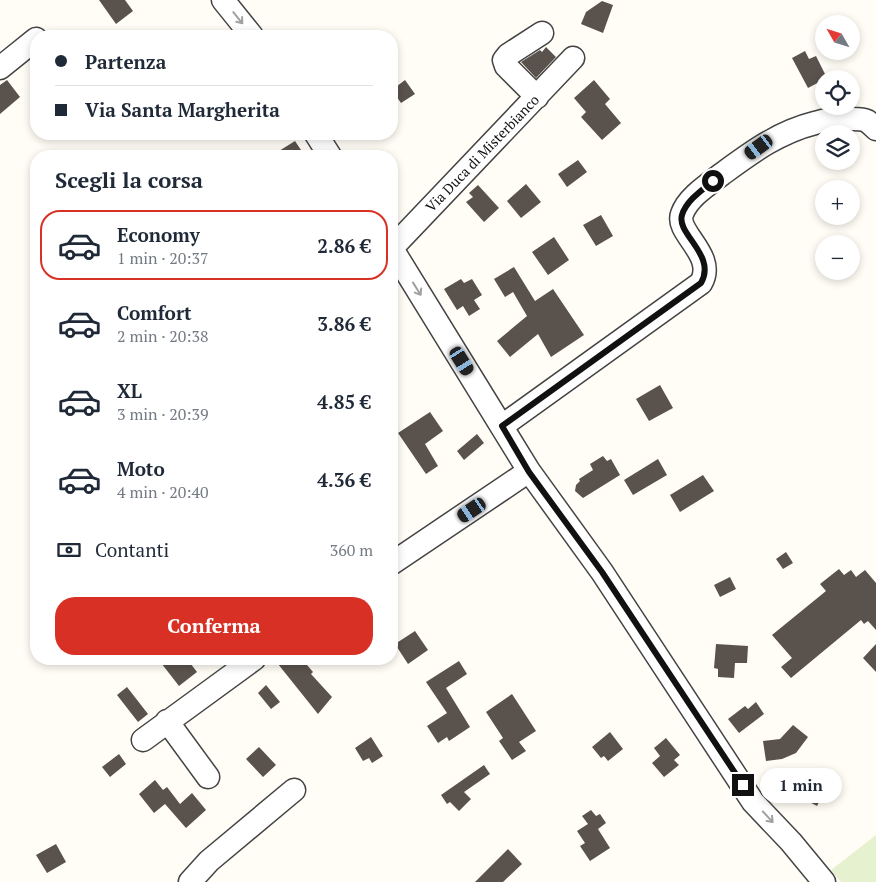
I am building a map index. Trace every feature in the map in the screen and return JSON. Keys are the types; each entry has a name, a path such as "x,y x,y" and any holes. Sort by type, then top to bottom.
{"street":[{"path":"223,0 247,30"},
{"path":"536,96 506,66 504,60 508,55 542,33"},
{"path":"0,68 30,44"},
{"name":"Via Duca di Misterbianco","path":"398,241 573,58"},
{"path":"502,426 701,283 705,276 705,266 681,221 686,207 713,181 759,147 795,128 832,118 846,118 867,121 876,129"},
{"path":"398,259 529,472 602,572 753,802 791,842 824,882"},
{"path":"398,559 529,472"},
{"path":"143,740 246,665"},
{"path":"167,722 208,777"},
{"path":"190,882 216,855 294,790"}],"green space":[{"path":"876,835 876,882 841,882 831,870"}],"building":[{"path":"99,0 125,0 133,11 116,24"},
{"path":"602,1 613,5 603,33 581,24 586,12"},
{"path":"546,47 556,57 536,78 521,62 540,50 542,52"},
{"path":"805,51 809,59 815,56 815,60 818,60 823,70 815,70 815,84 808,88 792,58"},
{"path":"7,80 20,97 0,114 0,85"},
{"path":"405,80 415,94 401,103 398,99 398,85"},
{"path":"594,80 610,99 605,104 621,123 602,140 581,117 586,112 574,98"},
{"path":"295,141 301,150 281,150"},
{"path":"578,160 587,172 567,187 558,174"},
{"path":"526,184 541,202 521,218 507,201"},
{"path":"478,185 499,208 484,222 466,202 473,197 469,193"},
{"path":"601,215 613,236 596,246 583,225"},
{"path":"554,237 569,260 548,275 532,252"},
{"path":"514,267 535,301 553,289 584,335 551,357 538,334 510,357 497,341 527,316 513,292 505,297 494,279"},
{"path":"461,279 464,283 472,279 482,295 474,300 480,309 469,316 463,306 457,310 444,289"},
{"path":"660,385 673,408 649,421 636,399"},
{"path":"430,412 443,431 425,444 438,466 426,474 398,433"},
{"path":"477,434 484,443 464,460 457,451"},
{"path":"603,456 607,461 611,459 620,475 583,498 575,491 576,485 580,481 579,479 593,470 590,464"},
{"path":"658,459 667,475 633,495 624,480"},
{"path":"703,475 714,491 680,512 670,495"},
{"path":"786,552 793,563 783,569 776,559"},
{"path":"839,569 844,575 851,570 856,577 865,570 876,583 876,630 868,621 864,624 861,620 791,678 781,667 792,658 772,635 826,591 820,584"},
{"path":"730,577 736,589 720,597 714,585"},
{"path":"415,631 428,650 408,664 398,649 398,642"},
{"path":"716,644 748,646 747,663 735,663 734,678 718,677 718,669 714,668"},
{"path":"876,644 876,672 863,658"},
{"path":"459,661 467,674 446,688 470,727 449,741 447,737 438,743 427,726 447,713 426,682"},
{"path":"163,665 192,665 197,672 179,686"},
{"path":"279,665 307,665 313,672 311,674 332,697 318,714"},
{"path":"266,685 280,702 271,709 258,693"},
{"path":"127,687 148,714 138,722 117,695"},
{"path":"512,694 536,731 519,742 526,751 512,760 499,741 503,738 486,712"},
{"path":"756,702 764,714 739,733 728,719 745,706 748,709"},
{"path":"793,725 808,737 796,753 782,759 766,761 763,741 780,739"},
{"path":"610,732 623,749 608,761 604,756 601,758 592,747"},
{"path":"371,737 383,756 372,763 369,758 363,761 355,748"},
{"path":"666,738 680,755 674,760 679,765 664,777 652,763 660,756 654,748"},
{"path":"259,747 276,765 263,777 246,759"},
{"path":"119,754 126,764 110,777 102,767"},
{"path":"484,765 490,774 464,792 471,799 459,811 450,802 447,804 441,795"},
{"path":"812,771 830,780 817,806 800,797"},
{"path":"155,780 163,790 167,787 180,804 192,793 206,810 186,828 165,804 154,813 139,794"},
{"path":"591,810 596,816 600,814 606,823 598,829 610,848 590,861 580,846 585,843 577,831 588,824 582,816"},
{"path":"56,844 66,862 47,873 36,855"},
{"path":"508,849 522,864 503,882 475,882"}],"route":[{"path":"713,181 692,199 682,214 681,221 705,266 705,276 701,283 502,426 529,472 602,572 743,785"}]}
